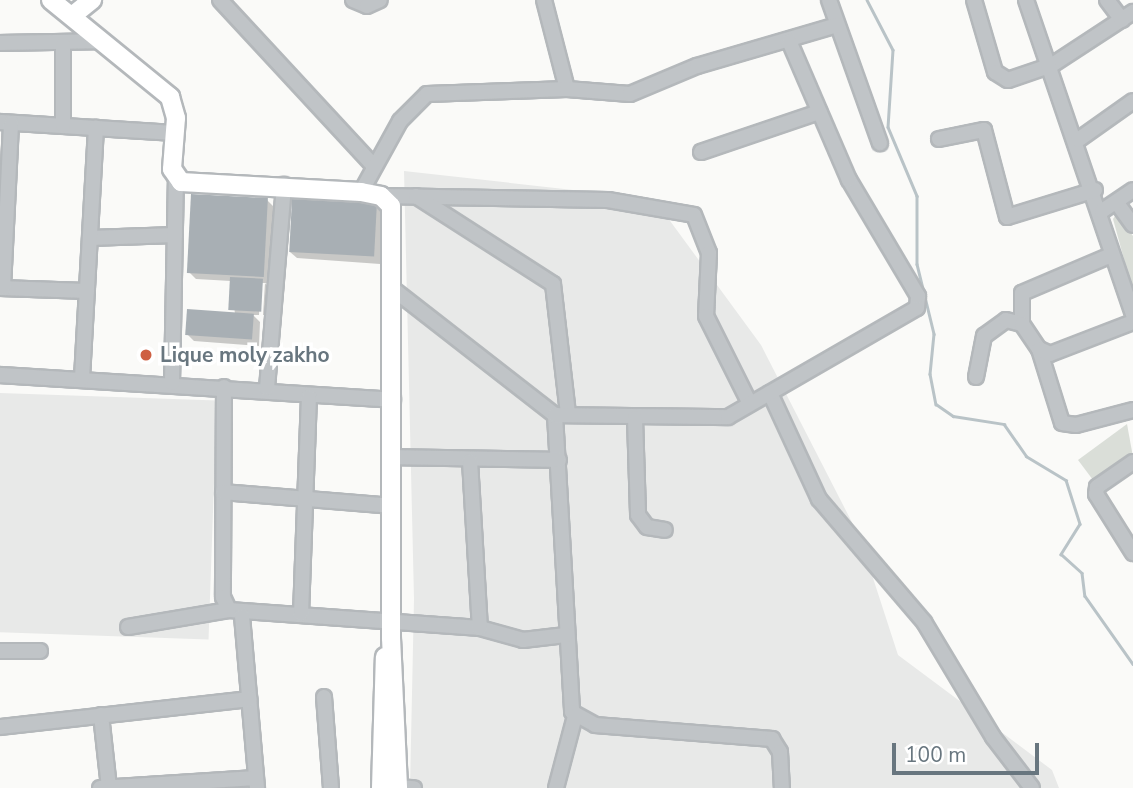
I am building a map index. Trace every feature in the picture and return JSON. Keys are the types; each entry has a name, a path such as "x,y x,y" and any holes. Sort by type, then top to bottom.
{"main road":[{"path":"51,0 170,97 176,133 176,178 361,192 386,201 393,289 391,631 398,788"},
{"path":"72,16 92,0"}],"street":[{"path":"220,0 373,165"},
{"path":"353,0 367,6 380,0"},
{"path":"544,0 567,89"},
{"path":"829,0 880,144"},
{"path":"974,0 1000,77 1052,65 1127,16 1107,0"},
{"path":"1026,0 1078,140 1102,211 1111,255 1133,314"},
{"path":"361,192 373,165 427,94 567,89 630,94 696,66 837,26"},
{"path":"0,43 63,45 103,41"},
{"path":"393,289 561,415 705,421 750,404 770,393 918,303 819,112 789,41"},
{"path":"63,45 63,125"},
{"path":"1078,140 1133,101"},
{"path":"701,152 819,112"},
{"path":"87,291 2,288 6,123 176,133"},
{"path":"82,378 96,127"},
{"path":"939,139 984,130 1007,217 1095,190"},
{"path":"172,383 176,178"},
{"path":"267,388 284,185"},
{"path":"1102,211 1133,190"},
{"path":"386,201 416,196 608,200 694,215 709,253 706,316 750,404"},
{"path":"416,196 553,284 561,415 558,460 567,700 575,716 595,725 763,736 780,751 782,788"},
{"path":"1117,203 1133,225"},
{"path":"90,238 174,235"},
{"path":"1111,255 1022,293 1023,324 1039,349 1062,423 1076,425 1133,410"},
{"path":"976,377 984,336 1006,320 1023,324"},
{"path":"1039,349 1050,354 1133,322"},
{"path":"0,375 267,388 309,397 393,400"},
{"path":"101,715 106,788 256,783 249,699 236,613 223,597 224,387"},
{"path":"770,393 827,510 924,622 993,737 1032,788"},
{"path":"301,614 309,397"},
{"path":"635,418 638,515 647,527 665,530"},
{"path":"392,457 470,461 558,460"},
{"path":"470,461 480,628"},
{"path":"1133,462 1097,487 1096,494 1133,553"},
{"path":"223,492 393,506"},
{"path":"128,627 236,613 301,614 391,631 480,628 523,640 566,635"},
{"path":"0,651 40,651"},
{"path":"324,697 331,788"},
{"path":"0,727 249,699"},
{"path":"556,788 575,716"}],"shaded area":[{"path":"404,171 654,199 761,345 860,538 898,655 1052,770 1059,788 410,788 414,599"},
{"path":"1117,213 1133,236 1133,292 1113,219"},
{"path":"0,393 217,401 209,639 0,632"},
{"path":"1127,424 1133,457 1096,484 1078,460"}],"building":[{"path":"191,194 268,198 264,277 187,273"},
{"path":"292,199 377,203 374,256 289,252"},
{"path":"230,277 263,279 261,312 228,310"},
{"path":"187,309 254,314 252,340 185,335"}],"waterway":[{"path":"867,0 893,50 888,127 917,196 917,264 934,334 930,374 936,404 953,416 1004,424 1026,456 1066,480 1080,524 1061,554 1082,573 1085,596 1133,664"}],"place":[{"name":"Lique moly zakho","path":"146,355"}]}
